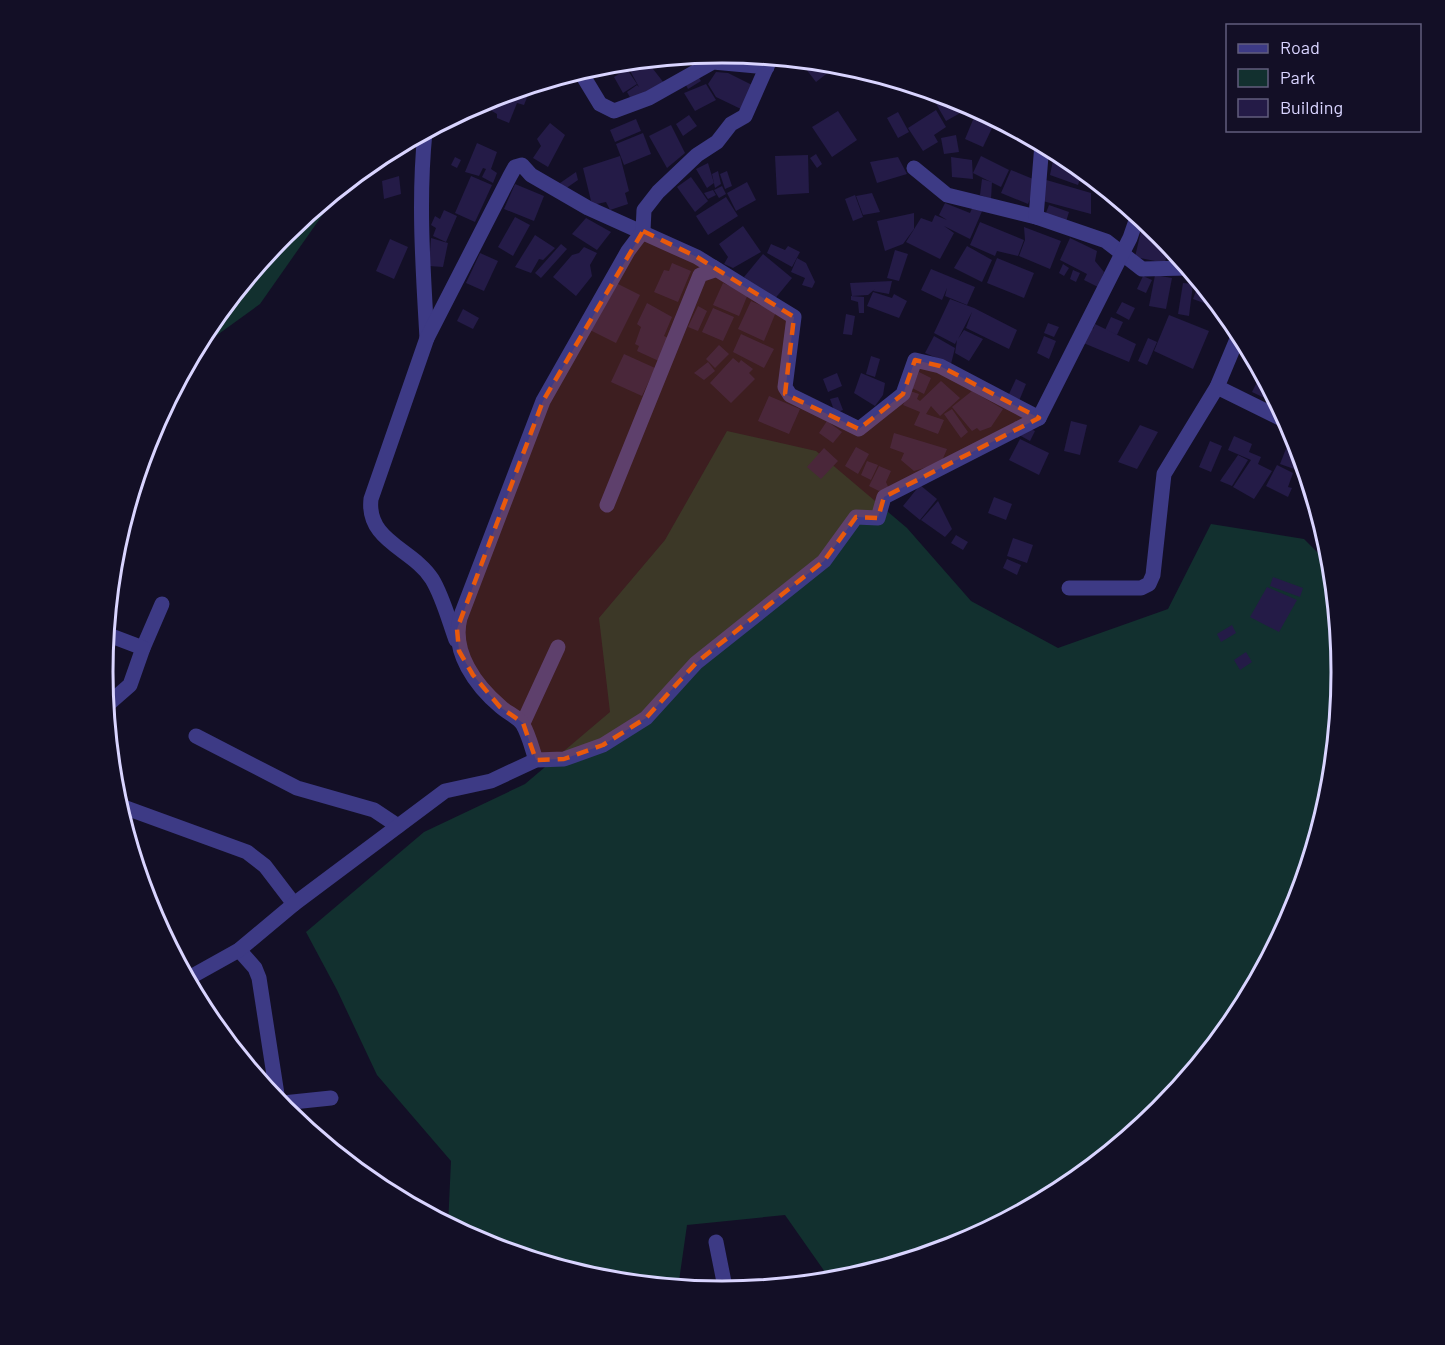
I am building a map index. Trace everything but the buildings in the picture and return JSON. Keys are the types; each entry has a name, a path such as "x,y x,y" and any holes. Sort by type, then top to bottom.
{"street":[{"path":"585,79 600,104 614,111 649,98 711,63"},
{"path":"456,640 460,618 543,401 628,251 643,231 644,210 658,192 697,155 717,142 731,124 745,116 768,65"},
{"path":"424,142 422,241 427,338"},
{"path":"1036,217 1041,154"},
{"path":"536,760 523,723 500,706 473,675 459,651 434,582 414,558 378,533 370,509 427,338 515,167 522,165 531,175 571,198 713,267 794,317 785,387 790,395 859,429 903,394 915,360 940,366 1039,418"},
{"path":"914,168 947,195 1036,217 1106,241 1131,263 1142,269 1178,268"},
{"path":"194,976 239,950 294,904 445,791 491,781 536,760 564,759 603,745 646,718 696,663 824,561 856,517 878,518 884,497 892,492 1039,418 1122,253 1134,224"},
{"path":"607,505 700,275 712,271 713,267"},
{"path":"1069,588 1141,588 1149,584 1153,575 1164,474 1217,387 1235,344"},
{"path":"1217,387 1275,416"},
{"path":"114,699 129,685 162,604"},
{"path":"114,637 143,648"},
{"path":"523,723 558,647"},
{"path":"196,736 297,788 374,810 398,826"},
{"path":"129,809 247,852 265,866 294,904"},
{"path":"239,950 255,968 259,978 276,1086"},
{"path":"291,1102 331,1098"},
{"path":"716,1242 724,1282"}],"highlighted area":[{"path":"643,231 697,257 794,317 785,394 859,429 903,394 915,360 940,366 1039,418 884,497 878,518 856,517 824,561 696,663 646,718 603,745 564,759 536,760 523,723 500,707 473,675 459,651 457,629 543,401"}],"green space":[{"path":"326,210 260,304 214,337 239,301 264,271"},
{"path":"727,431 816,451 907,528 971,601 1058,648 1168,609 1211,524 1304,539 1320,555 1331,633 1331,712 1327,752 1311,830 1300,868 1269,942 1229,1011 1206,1044 1181,1074 1124,1131 1061,1179 992,1219 956,1236 880,1261 826,1273 785,1215 687,1225 679,1281 643,1277 565,1261 489,1236 448,1217 451,1161 377,1075 337,990 306,932 424,832 525,784 610,712 599,618 665,540"}]}
